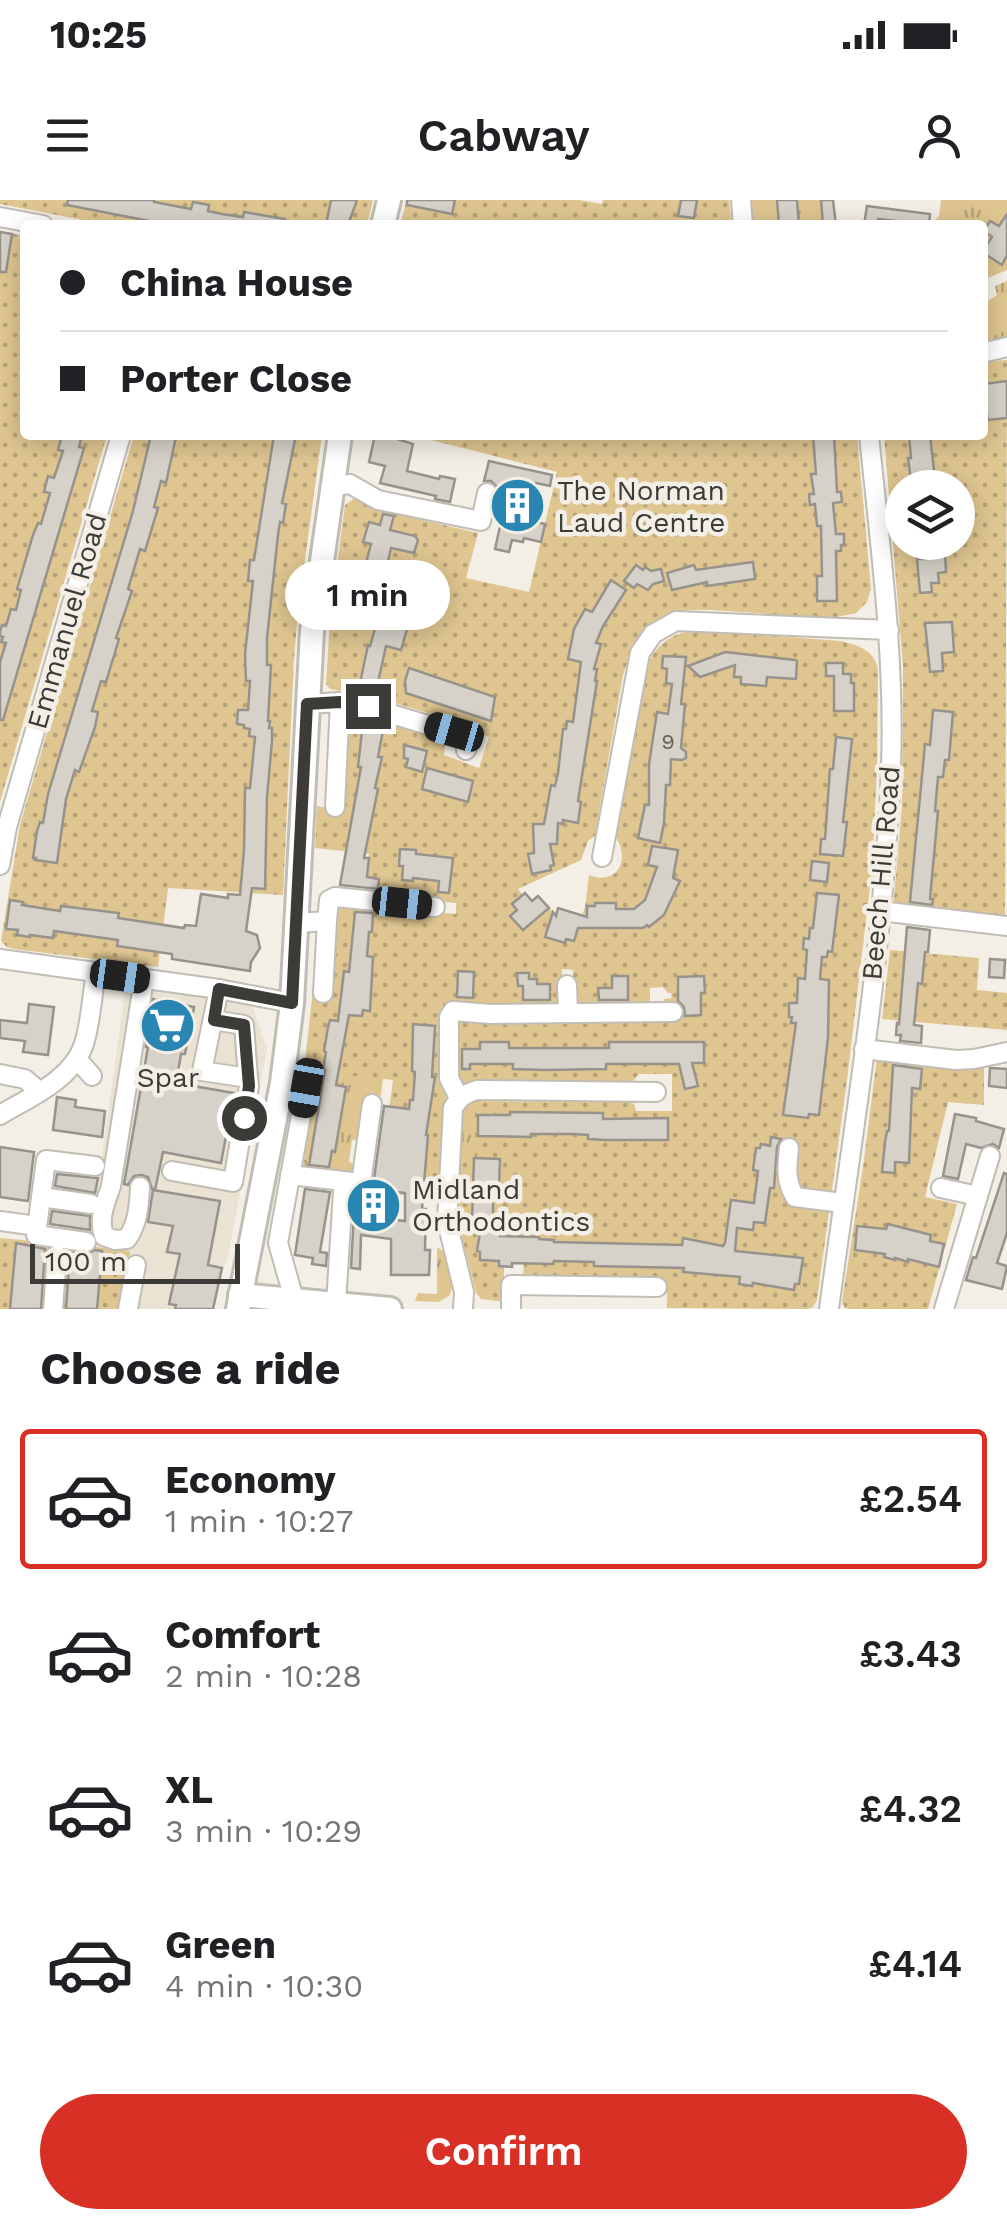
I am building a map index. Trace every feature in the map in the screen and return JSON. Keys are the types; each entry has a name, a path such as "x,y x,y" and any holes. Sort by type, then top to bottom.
{"main road":[{"path":"339,440 312,631 293,992 282,1084 239,1302 294,1299 390,1309"}],"street":[{"name":"Emmanuel Road","path":"0,865 7,826 120,440"},
{"name":"Beech Hill Road","path":"828,1309 864,1050 891,764 889,630 870,440"},
{"path":"332,486 350,484 378,500 480,521 487,492"},
{"path":"602,858 640,653 653,634 676,621 889,630"},
{"path":"307,704 340,702 368,706 471,738 466,750"},
{"path":"334,806 340,702"},
{"path":"0,959 219,989 293,992 323,986 329,900 335,896 435,906"},
{"path":"880,911 1007,926"},
{"path":"297,924 327,921"},
{"path":"0,1115 52,1084 76,1059 83,1046 96,972"},
{"path":"99,1202 111,1186 144,979"},
{"path":"568,985 568,1012"},
{"path":"219,989 202,1070 248,1078"},
{"path":"459,1098 450,1078 449,1017 454,1011 673,1012"},
{"path":"172,1170 233,1182 249,1086 244,1025 214,1020"},
{"path":"864,1050 956,1060 1007,1052"},
{"path":"76,1059 92,1076"},
{"path":"0,1074 25,1080 40,1092"},
{"path":"282,1084 306,1088 278,1243 294,1299"},
{"path":"463,1309 464,1292 447,1222 453,1108 459,1098 476,1090 656,1092"},
{"path":"290,1175 361,1183 372,1104"},
{"path":"789,1148 786,1174 795,1197 843,1203"},
{"path":"944,1309 990,1156"},
{"path":"86,1242 36,1235 37,1226 46,1160 95,1166"},
{"path":"99,1202 104,1236 127,1239 137,1218 140,1187"},
{"path":"941,1188 978,1196"},
{"path":"336,1304 344,1192"},
{"path":"41,1197 99,1202"},
{"path":"0,1221 37,1226"},
{"path":"52,1309 57,1255"},
{"path":"128,1309 136,1265"},
{"path":"511,1309 511,1284 656,1288"}],"shaded area":[{"path":"126,985 252,1005 267,1049 227,1262 213,1309 121,1309 125,1260 89,1247"}],"green space":[{"path":"0,200 373,200 368,220 83,220 0,204"},
{"path":"407,200 579,200 602,204 603,200 729,200 731,220 401,220"},
{"path":"750,200 821,200 823,220 751,220"},
{"path":"941,200 1007,200 1007,270 988,278 988,220 935,220"},
{"path":"0,231 20,235 20,440 106,440 0,802"},
{"path":"1007,281 1007,336 988,342 988,301 997,295 995,286"},
{"path":"1007,360 1005,920 893,910 902,805 903,666 894,560 975,560 975,470 887,470 884,440 988,440 988,362"},
{"path":"133,440 321,440 298,611 283,895 168,888 158,967 14,949 1,941 20,825"},
{"path":"431,440 857,440 871,589 867,602 856,613 832,618 688,610 648,627 632,649 623,675 595,836 588,841 581,860 518,889 523,895 511,916 523,930 549,908 553,912 545,937 564,943 566,939 573,941 585,907 589,875 607,877 619,869 622,854 616,837 644,673 657,649 669,639 694,630 840,641 859,647 873,658 878,670 872,870 817,1300 808,1309 667,1308 667,1284 523,1279 524,1260 526,1264 536,1264 537,1259 553,1263 554,1240 515,1236 499,1252 499,1230 481,1230 477,1251 480,1260 499,1261 499,1266 504,1267 504,1302 481,1299 476,1293 457,1218 459,1157 475,1157 475,1101 630,1102 636,1111 672,1111 672,1074 639,1074 632,1082 479,1082 461,1086 454,1075 456,1021 678,1021 678,1008 662,1005 664,999 672,998 663,987 650,988 650,1007 590,1007 575,999 573,970 562,969 562,997 557,1005 456,1005 438,1198 378,1193 393,1080 304,1071 313,989 330,990 334,911 347,905 456,914 456,903 374,895 379,879 359,876 368,870 369,854 315,848 317,806 341,811 349,719 358,714 442,738 444,755 479,768 489,737 431,714 330,689 326,684 345,505 356,497 374,509 478,533 466,578 529,592 557,472"},
{"path":"890,950 979,958 977,990 1007,993 1007,1030 882,1019"},
{"path":"877,1057 984,1068 984,1105 948,1102 925,1197 957,1204 928,1309 849,1309 842,1302"},
{"path":"319,1073 383,1078 381,1096 366,1101 361,1141 352,1140 349,1162 355,1164 353,1173 303,1166","holes":["346,1088 329,1168 310,1164"]},
{"path":"475,1101 475,1157 459,1157 464,1111"},
{"path":"0,1238 55,1243 50,1309 0,1309"},
{"path":"62,1243 130,1251 129,1260 125,1261 121,1309 56,1309"},
{"path":"437,1247 444,1252 453,1283 450,1295 439,1302 415,1301 418,1293 437,1294"}],"building":[{"path":"68,200 154,200 191,209 193,202 209,205 208,211 222,214 243,217 244,212 285,219 144,220 67,205"},
{"path":"331,200 357,200 350,220 327,220"},
{"path":"407,200 455,200 452,214 407,205"},
{"path":"681,200 697,200 694,218 678,216"},
{"path":"777,200 797,200 799,220 779,220"},
{"path":"821,200 833,200 835,220 823,220"},
{"path":"867,206 930,214 929,220 865,220"},
{"path":"1007,214 1007,255 1002,265 988,256 992,237 988,224 990,221 999,226"},
{"path":"0,232 12,234 6,272 0,272"},
{"path":"1007,381 1007,418 988,420 988,383"},
{"path":"61,440 81,440 79,447 84,448 0,720 0,662 6,643 1,642 0,632 11,609 16,610 21,590 17,589 50,493 44,492 48,476 54,478 63,451 58,450"},
{"path":"150,440 175,440 166,483 161,481 154,507 158,508 145,551 140,549 128,589 132,591 106,682 101,681 92,711 98,712 95,727 66,799 57,863 35,860 37,831 43,823 48,794 133,511"},
{"path":"273,440 295,440 282,503 286,504 278,535 267,638 267,665 271,665 268,721 272,741 265,889 252,888 246,931 257,935 260,948 250,971 172,959 172,954 117,946 118,940 54,931 53,938 30,937 6,929 10,900 60,911 61,906 119,913 118,918 184,928 196,926 201,894 228,898 228,894 240,895 245,788 250,788 255,737 249,736 250,729 237,724 238,710 248,710 250,681 246,681 245,654 253,581 248,581 250,560 254,560"},
{"path":"374,440 413,444 407,471 455,479 450,502 380,483 385,466 369,462"},
{"path":"813,440 834,440 837,492 841,492 842,502 833,503 836,534 844,534 844,545 836,551 837,601 817,601 817,576 822,576 821,526 817,526 815,504 810,505 809,494 814,494 811,474 816,474"},
{"path":"909,440 931,440 934,470 910,470"},
{"name":"The Norman Laud Centre","path":"489,461 552,475 550,486 536,483 528,520 545,524 541,542 524,538 523,542 512,540 509,552 495,549 508,490 484,481"},
{"path":"383,514 394,516 390,530 418,540 414,553 391,548 385,575 404,580 400,612 411,615 401,650 386,646 377,687 360,683 384,597 354,585 358,565 365,567 371,544 363,542 369,522 380,525"},
{"path":"917,560 945,560 946,572 938,573 939,583 931,583 932,592 920,593"},
{"path":"753,562 755,579 707,586 707,582 672,590 667,573 694,565 696,570"},
{"path":"636,565 643,570 661,569 664,581 648,590 637,584 634,588 624,581"},
{"path":"611,580 626,590 596,643 601,644 594,669 597,681 578,823 558,823 557,844 550,844 554,865 551,870 532,874 528,854 534,853 533,824 544,824 551,785 555,786 558,773 563,729 567,721 573,722 581,662 568,659 574,629 585,609 592,612"},
{"path":"952,622 954,652 942,653 943,671 930,672 925,623"},
{"path":"725,652 795,660 796,679 767,677 766,686 741,684 741,677 734,677 735,665 700,677 688,666"},
{"path":"663,656 686,657 681,748 686,758 671,759 660,843 638,838 645,805 649,805 649,764 657,712 668,714 672,684 666,683"},
{"path":"826,663 843,663 843,674 851,674 854,711 834,711 834,676 826,676"},
{"path":"409,668 495,697 491,721 406,693"},
{"path":"933,710 953,712 949,760 945,760 943,777 938,777 932,905 910,902 925,744 930,745"},
{"path":"363,722 384,725 375,788 378,789 364,858 369,858 367,877 379,879 378,889 340,885 361,767"},
{"path":"836,737 852,739 843,856 820,854"},
{"path":"404,745 427,751 422,772 406,767"},
{"path":"427,768 473,781 468,802 422,789"},
{"path":"652,846 678,850 673,878 680,881 664,915 643,928 578,928 574,941 566,939 565,943 545,937 558,908 587,917 587,906 595,903 616,903 616,909 634,909 645,900 657,867 648,865"},
{"path":"400,849 453,858 449,893 438,892 439,881 402,880"},
{"path":"812,861 829,863 827,882 810,880"},
{"path":"525,893 532,901 538,896 549,908 523,930 510,916 517,910 512,904"},
{"path":"817,893 839,895 832,952 822,957 820,979 829,980 828,1038 819,1115 809,1114 808,1118 783,1115 796,1023 791,1023 789,1003 797,1003 798,978 805,979 804,938 809,939 813,928"},
{"path":"355,912 373,913 367,956 373,957 370,1011 363,1010 362,1016 349,1015 336,1085 346,1087 335,1152 332,1151 329,1167 309,1165 328,1027 330,1020 338,1021 344,971 349,972"},
{"path":"907,927 930,930 922,984 918,983 914,1025 922,1026 921,1043 900,1041 901,1035 896,1035"},
{"path":"990,959 1005,960 1004,978 989,977"},
{"path":"458,971 474,972 473,998 457,997"},
{"path":"517,973 529,973 529,979 537,979 537,984 550,984 550,1000 523,1000 523,986 518,986"},
{"path":"612,976 628,976 628,1000 599,1000 598,988 612,988"},
{"path":"704,976 701,1015 685,1016 678,1001 678,977"},
{"path":"153,999 194,1007 176,1083 234,1093 221,1163 163,1152 155,1190 148,1177 142,1175 124,1184"},
{"path":"29,1004 54,1007 48,1055 23,1052 25,1041 0,1038 0,1020 27,1023"},
{"path":"413,1024 435,1026 435,1077 426,1135 422,1209 426,1209 429,1275 391,1275 391,1239 361,1235 360,1269 351,1268 355,1195 367,1194 373,1186 384,1106 409,1109 413,1100","holes":["383,1190 405,1193 405,1221 382,1218"]},
{"path":"480,1042 509,1042 509,1048 609,1048 609,1042 704,1042 704,1063 692,1063 698,1086 685,1089 679,1064 606,1064 606,1069 544,1070 513,1069 513,1064 470,1064 470,1069 462,1069 462,1049 480,1049"},
{"path":"893,1065 922,1069 920,1089 912,1088 909,1163 895,1162 895,1173 882,1172"},
{"path":"990,1068 1007,1069 1007,1088 989,1086"},
{"path":"57,1097 76,1100 75,1107 105,1111 102,1137 53,1130"},
{"path":"603,1113 603,1119 668,1118 668,1140 588,1139 588,1135 574,1134 478,1136 478,1115"},
{"path":"955,1114 1004,1129 999,1148 993,1144 981,1148 966,1144 958,1179 943,1176"},
{"path":"771,1137 781,1139 765,1223 754,1222 753,1230 737,1228 735,1251 803,1258 799,1284 795,1284 794,1290 739,1284 740,1277 683,1272 684,1268 554,1261 512,1263 512,1267 499,1266 499,1261 480,1260 477,1251 481,1226 472,1220 474,1158 500,1159 499,1187 493,1187 493,1230 500,1230 500,1236 539,1237 554,1242 682,1245 683,1238 723,1246 731,1200 754,1203 756,1148 761,1144 770,1146"},
{"path":"0,1147 34,1152 28,1201 0,1197"},
{"path":"1004,1173 1007,1233 997,1263 1007,1266 1002,1289 966,1280"},
{"path":"57,1174 98,1178 95,1193 55,1186"},
{"path":"305,1189 330,1192 320,1252 327,1253 326,1266 312,1264 313,1258 295,1255"},
{"path":"153,1190 220,1201 208,1265 222,1268 213,1309 175,1309 176,1305 169,1304 180,1254 167,1252 173,1226 148,1222"},
{"path":"52,1211 90,1216 90,1230 50,1224"},
{"path":"888,1224 931,1235 930,1241 944,1244 939,1267 855,1250 857,1226 886,1229"},
{"path":"16,1243 45,1249 41,1309 10,1309"},
{"path":"102,1251 97,1309 66,1309 70,1252 85,1254"}],"place":[{"name":"The Norman Laud Centre","path":"518,506"},
{"name":"Spar","path":"168,1026"},
{"name":"Midland Orthodontics","path":"373,1205"}],"route":[{"path":"244,1118 249,1086 244,1025 214,1020 219,989 292,1003 307,704 340,702 368,706"}]}
